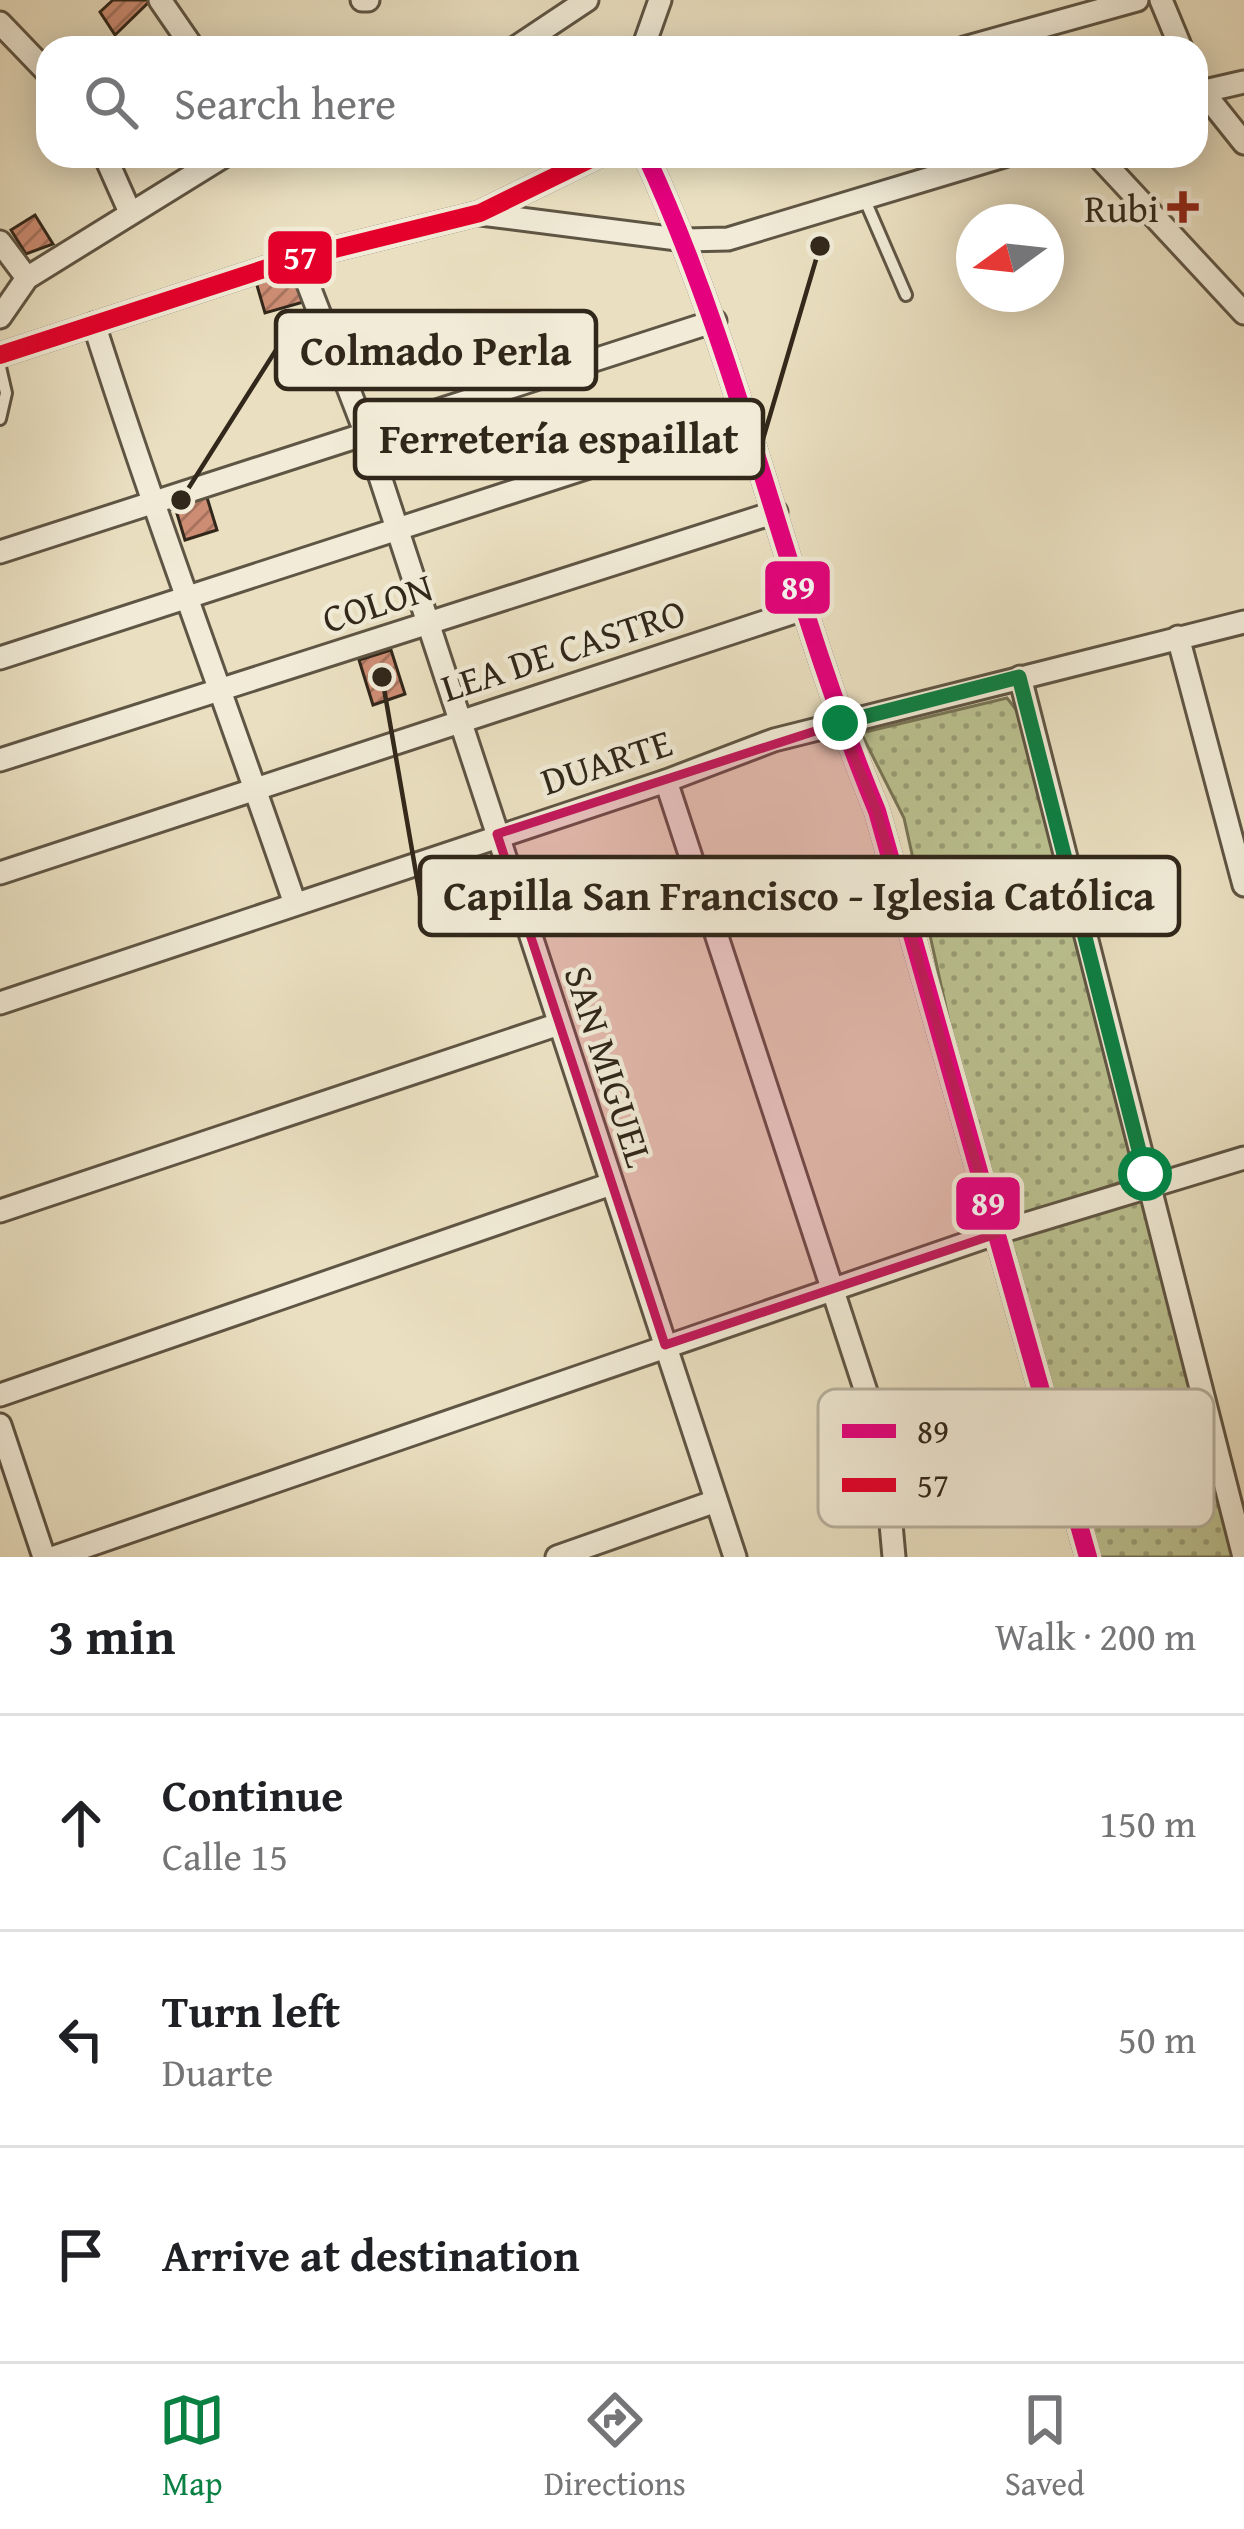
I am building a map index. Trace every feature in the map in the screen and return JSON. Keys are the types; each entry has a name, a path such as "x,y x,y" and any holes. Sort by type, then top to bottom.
{"street":[{"path":"160,0 185,36"},
{"path":"533,36 587,0"},
{"path":"647,36 660,0"},
{"path":"1007,36 1137,0"},
{"path":"1161,0 1176,36"},
{"path":"0,22 36,60"},
{"path":"1208,88 1244,82"},
{"path":"1208,102 1244,143"},
{"path":"110,168 129,210"},
{"path":"0,317 27,278 203,168"},
{"path":"0,355 298,257 480,214 573,168"},
{"path":"652,168 715,321 840,723 877,811 1040,1389"},
{"path":"480,214 685,240 728,239 964,168"},
{"path":"1109,168 1244,313"},
{"path":"0,242 27,278"},
{"name":"SAN MIGUEL","path":"298,257 366,434 735,1557"},
{"path":"0,552 715,321"},
{"path":"94,324 151,503 190,596 296,904"},
{"path":"0,658 746,416"},
{"name":"COLON","path":"0,760 776,512"},
{"name":"LEA DE CASTRO","path":"0,873 807,608"},
{"name":"DUARTE","path":"0,1003 666,781 774,740 1244,622"},
{"path":"1178,637 1235,810 1244,885"},
{"path":"1019,677 1200,1389"},
{"path":"666,781 865,1389"},
{"path":"0,1211 559,1024"},
{"path":"55,1557 833,1288 1244,1158"},
{"path":"0,1395 611,1184"},
{"path":"0,1425 44,1557"},
{"path":"1214,1442 1244,1557"},
{"path":"556,1557 716,1501"},
{"path":"891,1527 894,1557"},
{"path":"1079,1527 1088,1557"}],"lane":[{"path":"864,198 906,295"},
{"path":"0,367 6,393 0,419"}],"highlighted area":[{"path":"840,723 877,811 996,1234 665,1345 497,834"}],"green space":[{"path":"1007,698 1033,731 1145,1174 994,1224 904,818 861,733"},
{"path":"1147,1186 1200,1389 1046,1389 1003,1231"},
{"path":"1214,1442 1244,1557 1091,1557 1083,1527 1214,1527"}],"building":[{"path":"113,0 150,1 115,35 100,12"},
{"path":"35,215 53,244 26,254 11,230"},
{"path":"298,270 307,301 265,313 256,282"},
{"path":"205,491 217,530 185,540 175,507"},
{"path":"391,650 405,694 373,705 359,660"}],"transit line":[{"name":"57","path":"0,355 298,258 480,213 572,168"},
{"name":"89","path":"651,168 711,317 817,648 877,811 1040,1389"},
{"name":"89","path":"1080,1527 1088,1557"}],"place":[{"name":"Rubi","path":"1183,207"},
{"name":"Ferretería espaillat","path":"820,246"},
{"name":"Colmado Perla","path":"181,500"},
{"name":"Capilla San Francisco - Iglesia Católica","path":"382,677"}],"route":[{"path":"840,723 1019,677 1145,1174"}]}
